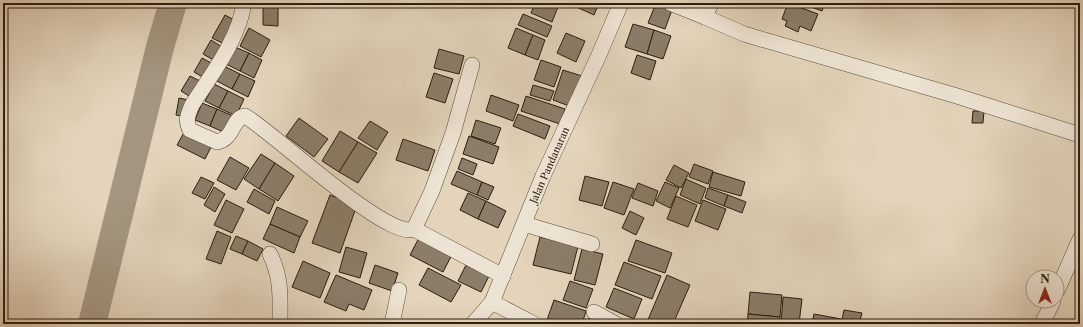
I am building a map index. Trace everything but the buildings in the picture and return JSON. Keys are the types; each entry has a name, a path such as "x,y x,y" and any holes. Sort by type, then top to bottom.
{"street":[{"path":"244,3 242,15 235,35 192,105 188,115 188,126 190,130 217,142 221,141 229,135 238,119 245,116 265,130 322,177 390,224 405,230 414,229 503,276"},
{"name":"Jalan Pandanaran","path":"473,324 492,302 543,176 599,55 620,3"},
{"path":"670,3 744,34 957,96 1080,135"},
{"path":"705,17 711,3"},
{"path":"414,229 432,191 454,133 472,66"},
{"path":"524,224 592,244"},
{"path":"1065,273 1080,239"},
{"path":"270,254 276,266 280,283 280,324"},
{"path":"392,324 399,290"},
{"path":"492,302 534,324"},
{"path":"1042,324 1049,309"},
{"path":"594,312 616,324"}],"waterway":[{"path":"92,324 160,47 173,3"}]}
